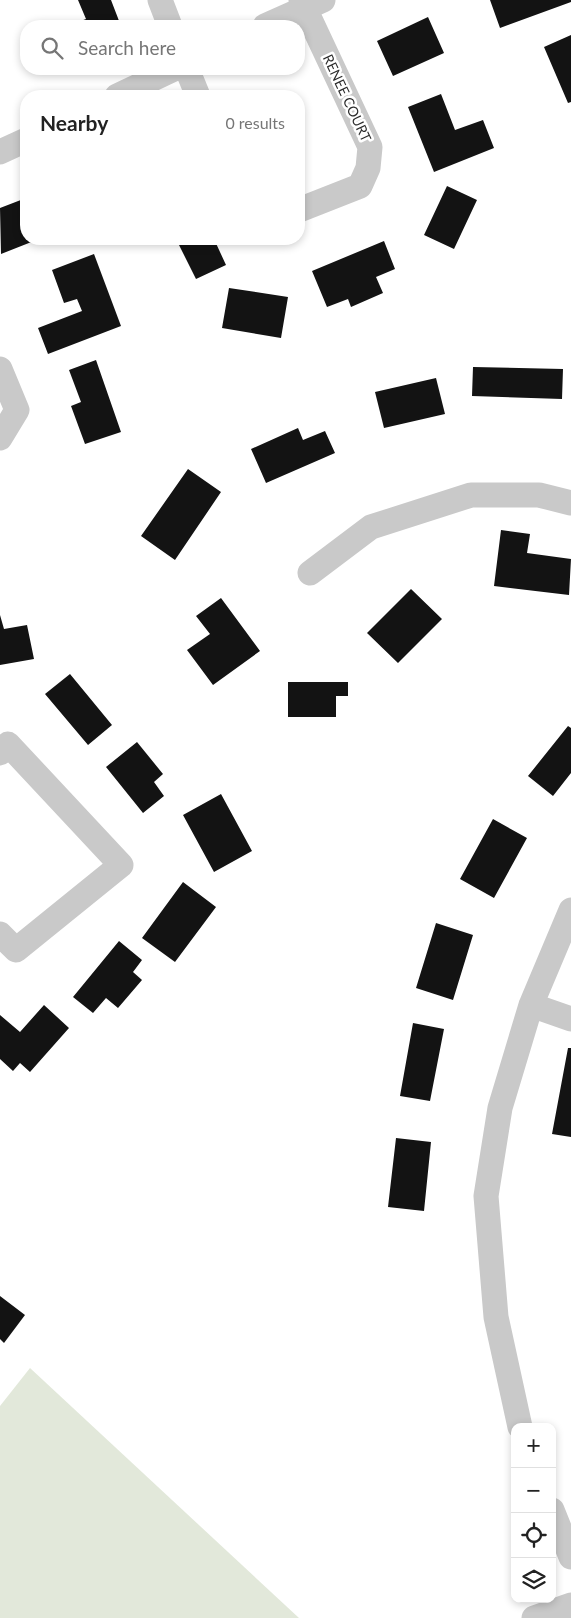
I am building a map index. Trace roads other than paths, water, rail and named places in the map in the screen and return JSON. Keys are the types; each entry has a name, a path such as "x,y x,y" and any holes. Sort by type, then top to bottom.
{"street":[{"path":"160,0 168,20"},
{"path":"277,20 310,3"},
{"name":"RENEE COURT","path":"305,208 360,186 368,168 370,147 310,3"},
{"path":"130,90 161,75"},
{"path":"189,75 195,90"},
{"path":"0,152 20,143"},
{"path":"0,369 17,410 0,438"},
{"path":"310,573 371,527 471,495 539,495 571,503"},
{"path":"0,753 8,744 120,865 16,950 0,934"},
{"path":"519,1423 496,1317 486,1196 500,1108 531,1005 571,910"},
{"path":"531,1005 571,1019"},
{"path":"553,1513 571,1557"},
{"path":"534,1618 571,1605"}]}
